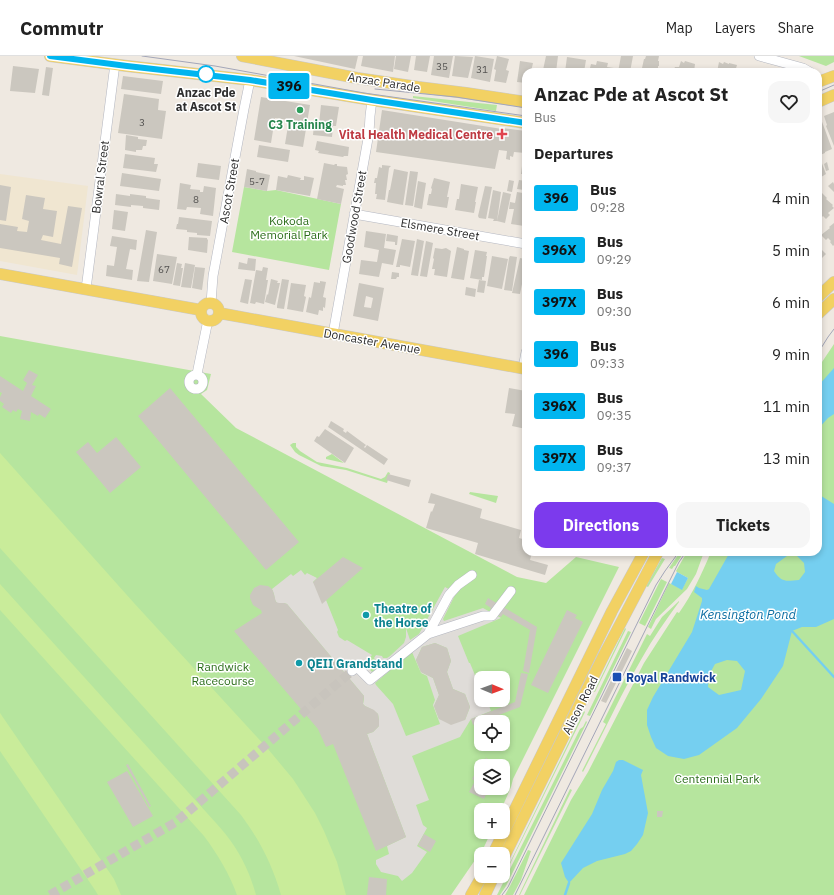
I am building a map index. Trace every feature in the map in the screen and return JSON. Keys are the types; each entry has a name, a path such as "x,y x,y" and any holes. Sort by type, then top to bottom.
{"main road":[{"name":"Anzac Parade","path":"50,56 250,80 522,122"},
{"name":"Anzac Parade","path":"242,56 357,78 522,101"},
{"path":"822,80 834,76"},
{"path":"822,100 834,95"},
{"path":"0,274 201,310"},
{"path":"822,293 834,282"},
{"path":"822,310 834,299"},
{"path":"211,303 216,305 219,313 213,320 208,320 203,317 201,310 205,304 211,303"},
{"name":"Doncaster Avenue","path":"219,313 522,368"},
{"name":"Alison Road","path":"496,847 612,611 642,556"},
{"name":"Alison Road","path":"509,847 656,556"},
{"path":"471,895 478,883"},
{"path":"485,895 491,883"},
{"path":"490,895 493,883"}],"street":[{"path":"759,56 804,68"},
{"name":"Bowral Street","path":"86,289 115,64"},
{"name":"Ascot Street","path":"211,303 213,276 250,80"},
{"name":"Goodwood Street","path":"333,334 369,133 372,100"},
{"name":"Elsmere Street","path":"354,214 522,243"},
{"path":"197,374 208,320"},
{"path":"428,634 449,595 458,585 472,575"},
{"path":"352,672 357,667 370,680 428,634 483,616 492,616 511,591"}],"shaded area":[{"path":"0,174 88,186 77,275 0,261"},
{"path":"301,570 305,575 307,573 317,578 313,582 326,600 338,630 337,632 339,637 372,655 364,663 372,672 381,666 374,658 376,655 387,658 404,643 406,628 410,640 419,634 445,587 456,593 443,619 444,621 483,608 501,618 458,636 474,673 474,707 490,707 491,711 481,715 474,715 474,718 471,719 460,737 412,756 429,800 416,805 423,825 427,828 417,846 427,852 412,873 402,881 398,876 381,872 376,864 376,860 389,854 387,846 406,837 367,734 373,732 379,726 378,714 363,704 364,696 287,604 277,603 275,600 272,589 291,574 293,576","holes":["435,643 447,648 451,661 447,672 453,689 465,694 470,707 465,720 439,719 434,706 439,695 433,678 421,672 416,660 422,647","412,652 421,673 427,676 435,700 433,705 440,724 406,736 393,704 375,683"]}],"green space":[{"path":"799,56 834,56 834,62 826,66"},
{"path":"413,96 497,105 496,111 413,98"},
{"name":"Kokoda Memorial Park","path":"244,187 267,191 276,190 341,204 329,270 232,252"},
{"name":"Randwick Racecourse","path":"0,336 211,374 207,390 201,394 236,428 517,577 546,583 576,557 619,567 513,779 510,789 510,759 474,759 474,795 508,795 504,803 474,803 474,839 488,839 484,847 474,847 474,862 451,895 0,895"},
{"name":"Centennial Park","path":"834,344 834,895 524,895 571,800 588,772 644,663 677,612 679,613 700,576 709,556 822,556 822,362"},
{"path":"296,443 296,447 300,451 317,462 347,468 381,479 385,477 388,472 390,473 387,483 346,470 321,466 295,452 290,445"},
{"path":"0,453 134,603 268,749 293,779 315,813 324,831 337,862 346,895 281,895 274,873 265,853 241,815 0,548"},
{"path":"332,454 344,463 326,459 326,457"},
{"path":"470,492 498,496 496,503 469,494"},
{"path":"677,556 681,556 672,569 669,568"},
{"path":"685,556 703,556 696,574 687,589 656,619 651,629 648,627 669,583 682,589 688,578 676,571"},
{"path":"662,558 665,559 648,587 646,586"},
{"path":"661,579 667,582 645,626 639,623"},
{"path":"0,584 225,834 242,859 249,873 256,895 237,895 223,864 204,836 0,610"},
{"path":"679,601 664,622 634,672 583,772 582,771 606,724 603,722 647,634 650,636 662,617"},
{"path":"625,628 626,629 594,692"},
{"path":"628,631 631,632 590,716 587,715"},
{"path":"584,711 585,712 510,863"},
{"path":"0,713 114,879 121,895 98,895 0,751"},
{"path":"586,721 587,722 510,878 510,869 580,729"},
{"path":"570,789 572,790 519,895"},
{"path":"528,850 531,851 521,880 513,895 505,895 510,886"},
{"path":"503,883 507,883 500,895 497,895"}],"water":[{"path":"834,368 834,414 822,425 822,382"},
{"name":"Kensington Pond","path":"822,496 834,504 834,619 816,627 802,627 792,631 783,666 761,699 737,728 699,755 684,759 668,756 656,748 647,725 647,710 653,697 692,632 702,601 702,598 694,592 696,586 707,590 728,556 787,556 776,564 774,571 779,578 787,581 799,580 805,572 804,563 797,556 822,556","holes":["727,660 737,661 745,671 741,690 719,695 708,687 709,675 715,664"]},
{"path":"677,572 688,578 682,590 671,584"},
{"path":"623,760 643,770 641,775 648,813 643,835 631,851 597,861 583,868 569,883 565,877 561,863 592,814 616,762"}],"building":[{"path":"294,56 358,56 355,69"},
{"path":"363,56 395,56 393,72 361,66"},
{"path":"396,56 411,56 408,72 394,69"},
{"path":"416,56 430,56 427,72 414,70"},
{"path":"434,56 453,56 449,78 431,75"},
{"path":"455,56 473,57 468,78 452,76"},
{"path":"475,56 494,59 490,82 471,78"},
{"path":"497,56 509,59 506,70 509,71 506,83 494,81 496,70 494,69"},
{"path":"546,56 558,56 556,68 543,68"},
{"path":"621,56 633,56 631,68 619,68"},
{"path":"646,56 659,56 658,68 642,68"},
{"path":"567,57 586,60 585,68 566,68"},
{"path":"520,61 533,63 532,68 522,68 522,83 517,82"},
{"path":"597,61 608,63 607,67 614,68 590,68 591,64 596,65"},
{"path":"681,61 684,63 685,61 695,64 694,68 674,68 679,67"},
{"path":"719,62 723,64 724,62 737,65 736,68 718,68"},
{"path":"13,66 39,69 35,93 10,91"},
{"path":"46,67 53,68 49,96 42,95"},
{"path":"123,76 163,81 161,94 121,89"},
{"path":"124,94 159,99 158,110 166,111 162,139 118,133"},
{"path":"261,97 310,105 303,147 285,144 289,120 275,118 271,143 254,140"},
{"path":"321,105 339,107 336,126 333,126 332,137 313,135 314,124 319,124"},
{"path":"382,110 502,129 522,130 522,153 514,152 513,157 510,156 510,160 506,159 507,151 499,150 495,169 376,152"},
{"path":"834,112 834,146 826,126 824,116"},
{"path":"822,122 832,149 822,154"},
{"path":"126,135 147,140 146,146 143,146 142,150 136,150 136,152 125,150"},
{"path":"317,141 349,147 348,156 343,157 318,153 319,151 315,150"},
{"path":"259,145 290,150 288,162 257,157"},
{"path":"125,154 155,158 154,164 158,164 156,172 123,168"},
{"path":"827,162 829,170 826,171 824,164"},
{"path":"198,163 221,166 219,180 196,177"},
{"path":"324,163 334,165 337,164 337,166 347,167 348,174 346,175 347,180 345,180 346,185 337,185 336,187 344,189 341,204 317,199"},
{"path":"822,164 826,174 822,176"},
{"path":"382,165 391,166 389,168 385,200 376,199 376,183 374,183 375,178 377,178 379,167 382,168"},
{"path":"247,169 270,175 267,191 244,187"},
{"path":"394,169 408,172 403,205 387,202"},
{"path":"410,171 418,172 413,206 405,205"},
{"path":"122,173 161,179 159,191 120,186"},
{"path":"288,175 301,178 300,180 304,180 304,176 314,178 310,196 276,190 278,176 287,178"},
{"path":"434,178 450,182 447,197 449,197 447,208 427,205"},
{"path":"509,180 514,181 512,192 507,191"},
{"path":"519,180 522,180 522,190 517,189"},
{"path":"418,181 426,183 422,209 414,207"},
{"path":"833,182 834,184 834,192 828,186"},
{"path":"180,183 191,185 190,189 200,190 200,192 203,192 204,186 216,188 213,216 200,214 201,208 187,207 186,210 177,209"},
{"path":"461,184 478,187 474,213 455,210 457,199 459,199"},
{"path":"0,185 11,187 6,221 0,220"},
{"path":"485,186 492,187 486,219 479,218 478,216"},
{"path":"493,190 501,192 497,221 493,221 494,219 488,218"},
{"path":"503,192 511,194 505,223 497,221"},
{"path":"517,192 522,193 522,226 511,224 514,209 509,209 510,202 515,203"},
{"path":"822,193 834,208 828,213 830,215 826,219 823,216 822,217"},
{"path":"116,194 146,196 146,198 160,200 159,210 143,208 143,206 131,205 131,207 115,205"},
{"path":"26,195 45,198 43,209 57,211 53,237 43,235 41,240 61,244 68,206 82,208 72,267 59,264 60,258 0,248 0,224 18,227 17,231 27,232 29,221 22,219"},
{"path":"114,210 128,212 125,231 112,229"},
{"path":"179,217 212,221 210,236 197,235 197,233 187,232 187,230 176,229"},
{"path":"834,223 833,246 828,238 826,240 822,236 822,234 830,228 829,227"},
{"path":"146,230 157,232 149,282 137,281"},
{"path":"366,231 386,234 384,248 396,250 393,265 382,263 379,277 359,274 361,260 377,262 379,250 364,247"},
{"path":"387,234 398,236 397,245 395,245 395,242 386,241"},
{"path":"112,236 137,240 136,250 130,249 126,269 133,270 132,280 106,276 107,265 114,266 117,247 110,246"},
{"path":"189,237 207,238 207,253 188,250"},
{"path":"402,239 415,241 410,267 400,265 400,267 396,267"},
{"path":"417,239 424,241 418,276 411,275"},
{"path":"426,241 433,243 427,277 420,276"},
{"path":"457,247 469,251 464,280 451,278"},
{"path":"435,248 446,248 451,251 447,277 434,275 435,269 432,269"},
{"path":"475,250 487,252 484,277 482,277 482,280 470,278"},
{"path":"822,250 826,254 822,258"},
{"path":"157,254 177,257 172,284 153,281"},
{"path":"492,256 508,259 502,289 487,286"},
{"path":"510,256 517,257 512,291 504,290"},
{"path":"248,258 256,259 255,271 238,269 239,262 247,264"},
{"path":"520,258 522,258 522,284 520,294 512,293"},
{"path":"177,263 182,264 181,268 183,268 180,286 173,285"},
{"path":"185,263 195,265 191,288 181,287"},
{"path":"195,267 205,268 202,290 192,288"},
{"path":"263,267 268,268 266,280 268,280 264,304 256,302 255,304 250,303 256,270 262,271"},
{"path":"392,272 399,273 399,277 396,279 391,279"},
{"path":"245,279 252,280 248,304 240,302"},
{"path":"271,279 278,281 277,283 280,283 275,305 265,302"},
{"path":"282,279 289,280 284,309 277,308"},
{"path":"479,280 486,281 484,293 477,292"},
{"path":"320,281 326,282 323,297 326,298 325,308 323,307 323,311 319,310 318,315 306,312 309,297 311,298 314,282 320,283"},
{"path":"291,283 306,285 304,296 306,297 303,312 287,309"},
{"path":"359,283 384,288 378,321 353,316","holes":["366,296 373,298 371,308 364,307"]},
{"path":"466,287 476,289 475,297 465,295"},
{"path":"29,370 38,375 32,385 36,386 31,396 51,409 45,418 39,414 38,416 31,412 30,421 20,419 22,411 18,409 16,412 13,410 11,413 2,407 4,404 0,401 2,393 0,392 0,376 23,391 27,383 23,380"},
{"path":"170,388 299,542 266,570 138,416"},
{"path":"509,388 522,390 522,428 512,426 515,414 505,413"},
{"path":"331,421 344,429 343,431 346,433 347,431 366,445 364,447 365,448 367,445 388,459 384,465 328,427"},
{"path":"325,429 354,448 345,463 314,441"},
{"path":"116,437 141,467 110,493 76,452 88,442 97,453"},
{"path":"388,474 411,480 409,487 386,480"},
{"path":"431,493 482,509 480,518 521,530 519,538 522,539 522,556 531,556 530,560 548,565 545,575 475,554 478,543 426,528 431,511 432,512 435,504 428,503"},
{"path":"343,557 363,568 322,604 313,582"},
{"name":"QEII Grandstand","path":"260,585 271,588 276,602 287,604 364,696 363,704 378,714 379,726 373,732 367,734 406,837 376,851 333,744 326,747 318,729 234,631 262,613 261,610 253,605 250,598 254,588"},
{"path":"488,598 537,627 529,673 523,671 530,630 503,614 501,617 490,610 491,608 485,604"},
{"path":"567,610 577,615 575,618 583,622 548,693 531,685"},
{"path":"435,643 447,648 451,661 447,672 453,689 465,694 470,707 465,720 451,725 439,719 434,706 439,695 433,678 421,672 416,660 422,647"},
{"path":"627,648 632,651 606,703 601,701"},
{"path":"521,673 528,674 520,707 499,715 481,715 502,707 510,707 510,704 515,702"},
{"path":"474,718 474,725 473,725 471,719"},
{"path":"128,764 151,806 149,807 126,765"},
{"path":"127,771 153,816 133,827 107,782"},
{"path":"474,783 474,794 469,792"},
{"path":"475,795 486,795 484,799"},
{"path":"657,811 663,811 662,817 657,817"},
{"path":"424,834 436,841 430,852 418,845"},
{"path":"369,877 387,879 386,895 367,895"}],"waterway":[{"path":"792,631 834,677"},
{"path":"565,895 569,883"}],"tunnel":[{"path":"50,895 176,822 352,671"}],"tram line":[{"path":"142,56 215,66 364,93 522,115"},
{"path":"822,90 834,85"},
{"path":"375,89 456,97 522,107"},
{"path":"822,347 834,329"},
{"path":"502,895 508,887 656,585 676,556"},
{"path":"515,895 683,556"}],"bus line":[{"name":"396","path":"50,56 250,80 522,122"}],"place":[{"name":"Anzac Pde at Ascot St","path":"206,74"},
{"name":"C3 Training","path":"300,110"},
{"name":"Vital Health Medical Centre","path":"502,134"},
{"name":"Theatre of the Horse","path":"366,615"},
{"name":"QEII Grandstand","path":"299,663"},
{"name":"Royal Randwick","path":"617,677"}]}
